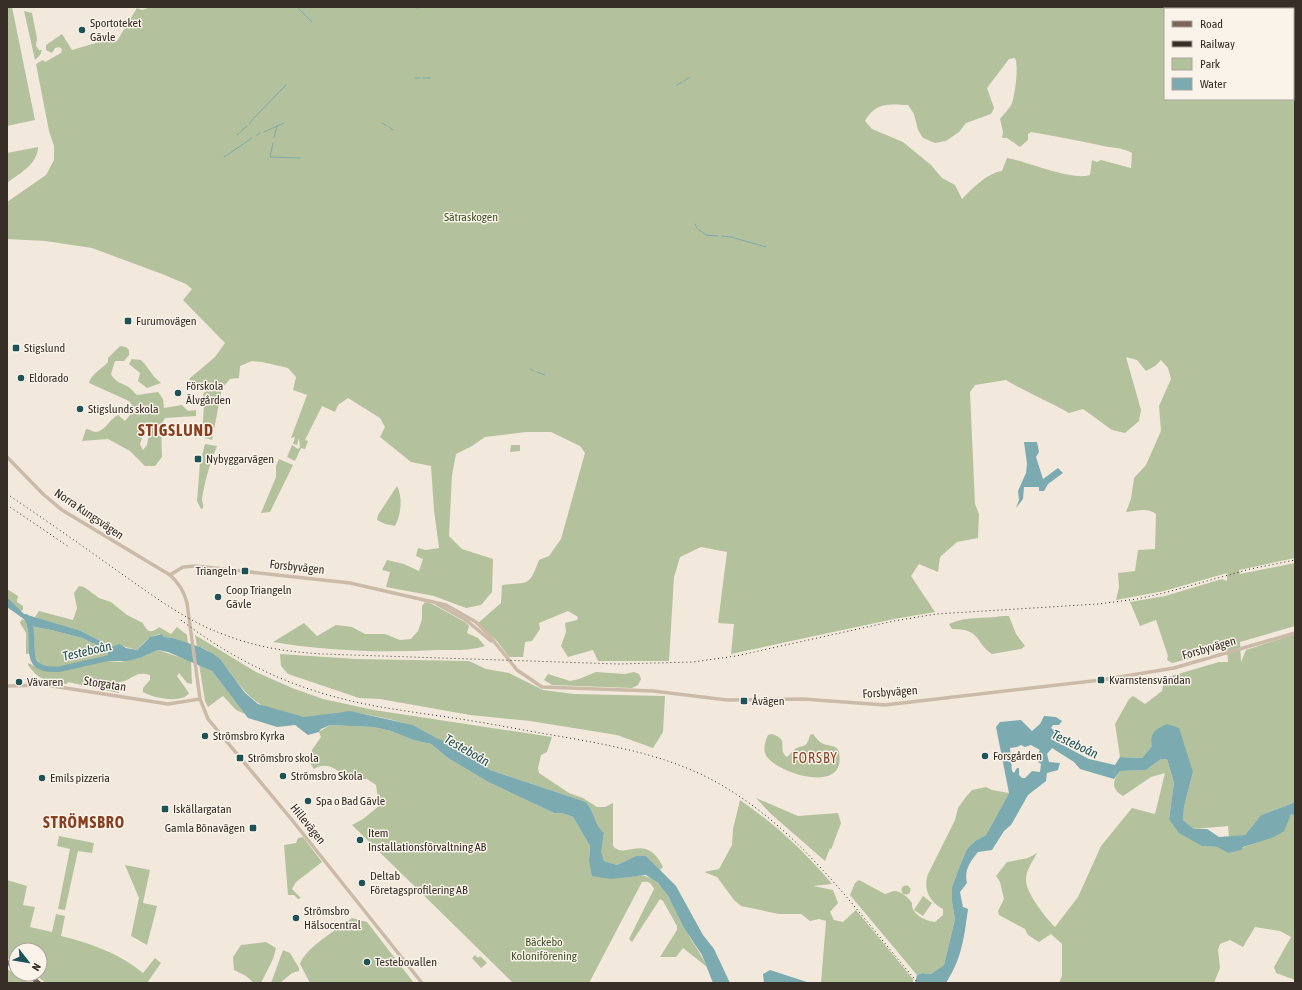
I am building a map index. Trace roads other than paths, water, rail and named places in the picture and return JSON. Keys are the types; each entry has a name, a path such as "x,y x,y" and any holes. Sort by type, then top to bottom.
{"street":[{"name":"Norra Kungsvägen","path":"7,457 43,494 62,510 170,575"},
{"name":"Forsbyvägen","path":"170,575 183,567 196,566 350,583 424,599 466,620 498,647 517,670 538,685 548,688 653,691 744,701 803,699 885,705 1150,672 1200,661 1295,632"},
{"name":"Hillevägen","path":"170,575 177,581 185,594 200,699 206,716 292,820 422,983"},
{"name":"Storgatan","path":"7,686 46,685 168,704 200,699"}],"water":[{"path":"1024,442 1037,442 1039,452 1036,457 1043,479 1058,468 1063,473 1048,484 1044,491 1039,491 1039,487 1024,487 1023,499 1016,508 1019,500 1018,491 1026,473 1027,464"},
{"path":"7,597 24,614 81,631 112,647 119,644 126,648 137,650 150,637 162,634 164,637 173,638 200,647 220,659 245,693 258,704 304,717 350,711 413,725 436,738 455,745 463,750 475,751 480,763 490,770 586,802 598,826 604,833 601,852 604,861 617,865 636,856 646,856 676,886 703,935 714,949 730,983 713,983 702,955 684,928 668,896 658,883 646,875 611,879 592,876 589,860 590,846 573,817 562,813 554,813 488,782 448,758 431,744 413,740 391,731 373,727 330,725 321,729 319,732 308,735 295,725 277,727 248,718 212,671 168,652 158,650 140,658 127,661 107,661 108,653 99,646 82,638 35,627 7,607"},
{"path":"1044,716 1056,717 1062,721 1059,725 1053,725 1051,728 1090,751 1091,755 1054,738 1053,740 1089,759 1115,765 1120,757 1142,758 1152,746 1151,742 1154,732 1160,728 1167,724 1179,728 1193,772 1184,807 1183,820 1194,829 1207,829 1219,837 1245,835 1261,815 1293,803 1295,800 1295,816 1291,814 1284,831 1274,837 1243,847 1241,850 1228,853 1217,847 1202,846 1179,833 1169,819 1174,783 1167,759 1161,759 1146,770 1120,771 1114,779 1080,769 1074,762 1052,748 1047,754 1049,762 1060,763 1058,770 1047,773 1046,781 1028,795 1011,825 1004,831 992,850 978,852 968,866 966,874 967,883 960,892 963,907 968,909 962,948 956,965 946,983 915,983 917,975 922,973 931,974 944,965 955,919 952,902 952,887 959,868 967,849 975,841 986,835 1009,793 996,727 1000,722 1021,720 1032,731 1040,724","holes":["1021,745 1025,747 1031,745 1040,750 1036,757 1037,761 1041,764 1040,772 1032,771 1025,778 1022,778 1019,775 1019,768 1017,768 1014,773 1012,771 1010,748"]},
{"path":"770,970 810,983 764,983 763,974"}],"waterway":[{"path":"297,7 312,22"},
{"path":"684,81 690,77"},
{"path":"415,78 420,78"},
{"path":"423,78 430,78"},
{"path":"677,85 682,82"},
{"path":"254,118 286,85"},
{"path":"249,124 253,119"},
{"path":"264,132 284,123"},
{"path":"382,123 387,126"},
{"path":"237,135 247,126"},
{"path":"274,138 277,126"},
{"path":"389,127 393,130"},
{"path":"224,157 252,138"},
{"path":"273,143 270,157 300,158"},
{"path":"695,224 697,228"},
{"path":"698,229 706,235 718,236"},
{"path":"722,236 731,237 766,247"},
{"path":"530,369 534,371"},
{"path":"537,372 545,375"},
{"name":"Testeboån","path":"26,617 30,625 33,660 38,665 46,669 60,669 113,657"}],"railway":[{"path":"7,494 163,602 201,625 251,644 287,651 323,654 618,664 693,662 736,656 894,621 936,614 1098,604 1137,599 1250,569 1295,560"},
{"path":"7,505 69,547"},
{"path":"181,620 214,643 250,664 287,681 325,694 370,705 486,723 615,747 657,757 697,772 747,801 775,823 801,847 826,873 918,983"}],"place":[{"name":"Sportoteket Gävle","path":"82,30"},
{"name":"Furumovägen","path":"128,321"},
{"name":"Stigslund","path":"16,348"},
{"name":"Eldorado","path":"21,378"},
{"name":"Förskola Älvgården","path":"178,393"},
{"name":"Stigslunds skola","path":"80,409"},
{"name":"Nybyggarvägen","path":"198,459"},
{"name":"Triangeln","path":"245,571"},
{"name":"Coop Triangeln Gävle","path":"218,597"},
{"name":"Kvarnstensvändan","path":"1101,680"},
{"name":"Vävaren","path":"19,682"},
{"name":"Åvägen","path":"744,701"},
{"name":"Strömsbro Kyrka","path":"205,736"},
{"name":"Forsgården","path":"985,756"},
{"name":"Strömsbro skola","path":"240,758"},
{"name":"Strömsbro Skola","path":"283,776"},
{"name":"Emils pizzeria","path":"42,778"},
{"name":"Spa o Bad Gävle","path":"308,801"},
{"name":"Iskällargatan","path":"165,809"},
{"name":"Gamla Bönavägen","path":"253,828"},
{"name":"Item Installationsförvaltning AB","path":"360,840"},
{"name":"Deltab Företagsprofilering AB","path":"362,883"},
{"name":"Strömsbro Hälsocentral","path":"296,918"},
{"name":"Testebovallen","path":"367,962"}],"district":[{"name":"STIGSLUND","path":"176,430"},
{"name":"FORSBY","path":"815,758"},
{"name":"STRÖMSBRO","path":"84,822"}],"park label":[{"name":"Sätraskogen","path":"471,217"},
{"name":"Bäckebo Koloniförening","path":"544,949"}]}
